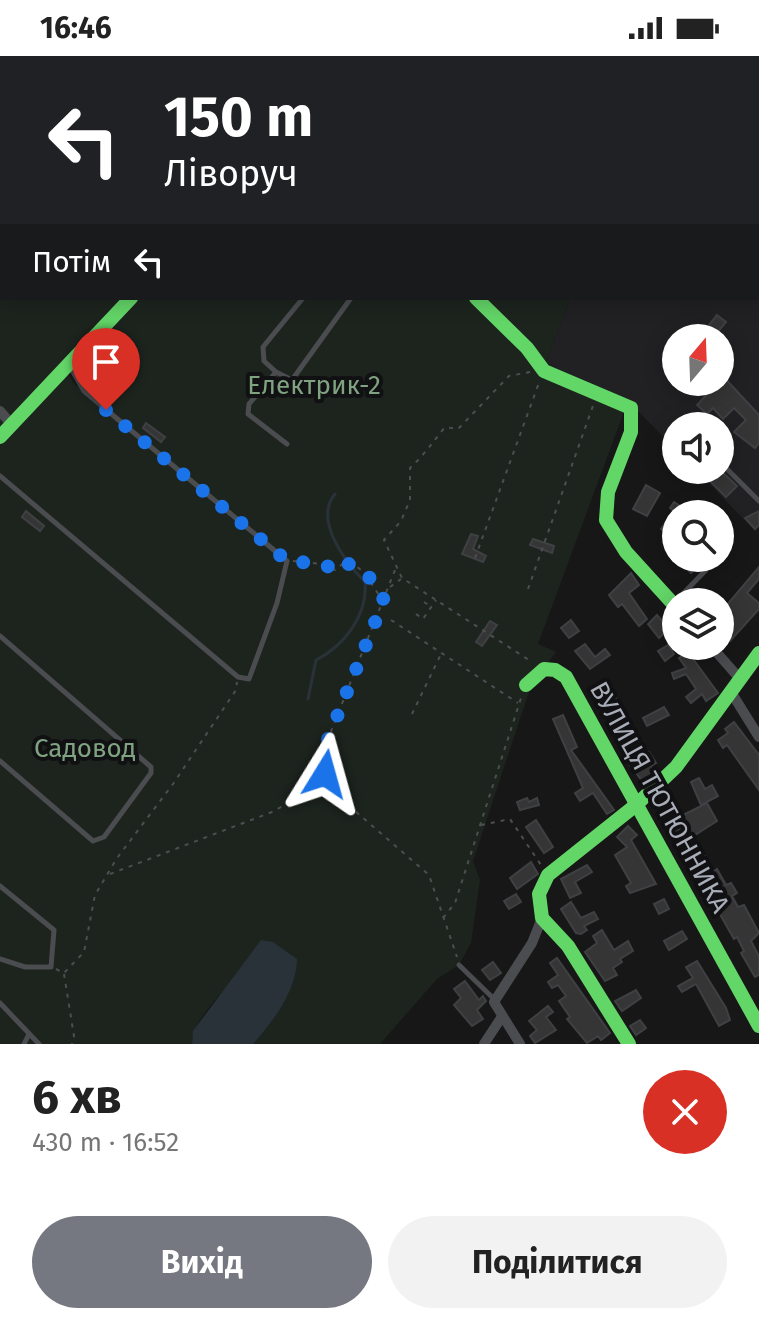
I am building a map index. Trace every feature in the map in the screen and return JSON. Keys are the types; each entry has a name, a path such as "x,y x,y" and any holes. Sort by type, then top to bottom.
{"street":[{"path":"0,437 129,300"},
{"path":"478,300 527,348 541,368 626,404 634,417 605,499 605,517 614,536 662,590"},
{"path":"0,411 12,425"},
{"path":"520,1044 501,1018 495,999 532,943 542,918 539,894 548,875 636,805 686,755 759,653"},
{"path":"723,660 740,679"},
{"name":"ВУЛИЦЯ ТЮТЮННИКА","path":"543,669 555,668 566,677 759,1026"},
{"path":"526,685 543,669"},
{"path":"731,692 759,737"},
{"path":"542,918 568,946 629,1044"},
{"path":"484,1044 501,1018"}],"lane":[{"path":"301,300 263,347 264,361 292,380 350,300"},
{"path":"0,476 238,677 246,680 250,676 277,603 287,561 84,391 69,365"},
{"path":"276,372 246,410 287,444"},
{"path":"734,476 759,501"},
{"path":"690,588 704,572"},
{"path":"0,636 151,767 151,773 104,837 93,841 0,761"},
{"path":"0,886 54,930 51,967 25,967 0,959"},
{"path":"459,965 495,999"},
{"path":"0,1003 39,1044"},
{"path":"24,1044 29,1034"}],"path":[{"path":"475,558 541,368"},
{"path":"541,368 509,376 467,422 458,429 445,427 426,454 410,468 410,500 401,521 384,540 395,569 402,578 543,669"},
{"path":"528,589 597,394"},
{"path":"287,561 323,564 335,570 345,562 355,564 384,600"},
{"path":"395,569 322,754 332,791 422,866 434,885 459,965"},
{"path":"389,588 402,578"},
{"path":"416,614 423,619 436,599"},
{"path":"424,602 431,607"},
{"path":"391,620 519,704"},
{"path":"412,714 441,653"},
{"path":"64,973 84,952 91,934 95,895 117,858 173,784 236,690 238,677"},
{"path":"443,919 455,903 526,685"},
{"path":"110,874 272,812 302,795 332,791"},
{"path":"480,825 510,819 548,875"},
{"path":"51,967 64,973"},
{"path":"64,973 74,1036 72,1044"}],"shaded area":[{"path":"569,300 759,300 759,527 755,531 734,509 734,500 725,500 710,484 734,484 734,412 662,412 662,436 628,401 546,363"},
{"path":"261,940 273,942 297,959 293,983 276,1015 253,1044 192,1044 193,1031"}],"green space":[{"path":"0,300 122,300 0,430"},
{"path":"132,300 569,300 546,363 628,401 538,644 556,652 531,686 473,861 480,880 471,943 459,965 437,979 380,1044 253,1044 282,1005 295,971 296,959 273,942 211,1005 194,1032 192,1044 0,1044 0,442 68,374 76,386 79,384 73,365"}],"building":[{"path":"717,315 726,322 724,324 710,324"},
{"path":"734,388 759,415 759,443 755,448 734,432 746,420 734,408 730,412 717,412 713,408 705,412 697,405 705,396 734,396"},
{"path":"146,423 165,437 161,442 143,428"},
{"path":"734,483 737,486 726,497 713,484"},
{"path":"646,485 660,493 647,516 633,509"},
{"path":"26,511 44,526 40,531 22,517"},
{"path":"759,511 759,525 755,529 745,518"},
{"path":"471,534 478,536 473,549 486,556 483,562 462,554"},
{"path":"533,539 554,546 552,553 530,545"},
{"path":"759,567 759,579 747,593 759,603 759,609 734,637 734,596"},
{"path":"631,573 639,585 629,593 647,619 639,626 622,604 618,607 609,595"},
{"path":"657,615 662,621 662,635 659,638 648,624"},
{"path":"571,620 579,631 569,638 561,628"},
{"path":"490,621 497,625 482,646 476,642"},
{"path":"585,644 595,657 605,649 610,655 590,669 575,651"},
{"path":"680,660 694,660 718,693 706,701 702,694 691,703 686,697 696,689 686,674 674,679 672,673 686,668"},
{"path":"613,692 618,704 609,708 604,696"},
{"path":"664,707 669,715 647,726 643,718"},
{"path":"563,715 577,747 571,750 614,810 607,814 593,793 580,801 575,793 583,788 553,719"},
{"path":"625,715 639,742 627,747 612,722"},
{"path":"734,722 759,755 759,790 727,745 723,748 718,740 728,733 725,729"},
{"path":"649,752 656,763 651,766 655,773 644,783 628,763"},
{"path":"699,778 705,789 712,785 718,796 701,805 691,782"},
{"path":"527,798 529,802 537,798 539,805 520,810 517,802"},
{"path":"707,803 717,821 687,840 681,829 671,834 665,824"},
{"path":"536,820 553,847 544,853 526,827"},
{"path":"628,826 637,835 631,840 656,884 630,893 626,886 631,883 615,855 627,847 617,837"},
{"path":"703,853 713,872 717,869 726,885 731,883 737,893 732,896 738,907 744,905 759,933 751,941 759,956 759,975 755,977 741,953 744,951 737,937 734,939 700,879 692,859"},
{"path":"531,862 538,874 517,889 510,878"},
{"path":"587,865 592,872 575,882 581,893 570,898 561,879"},
{"path":"516,894 521,902 509,909 504,901"},
{"path":"664,899 669,909 659,914 654,904"},
{"path":"571,902 581,918 594,912 598,919 584,926 587,930 581,934 576,933 561,909"},
{"path":"602,930 614,950 628,941 633,951 613,968 617,975 605,981 585,952 597,943 593,936"},
{"path":"682,931 687,939 669,950 664,941"},
{"path":"557,958 610,1033 601,1040 598,1036 587,1043 567,1019 570,1017 559,1001 566,996 558,985 552,988 548,982 558,975 550,963"},
{"path":"697,961 726,1008 730,1020 719,1026 696,984 682,992 678,986 693,978 686,967"},
{"path":"493,962 501,973 490,980 482,970"},
{"path":"465,981 479,1000 483,996 486,1001 477,1010 483,1019 472,1026 454,1005 461,998 454,989"},
{"path":"636,990 641,998 622,1011 615,1001"},
{"path":"548,1006 553,1012 546,1017 556,1030 535,1043 530,1036 537,1030 529,1021"},
{"path":"640,1020 646,1028 636,1035 630,1026"}],"waterway":[{"path":"308,699 316,660 345,638 358,617 365,594 365,582 341,553 330,528 329,504 335,494"}],"traffic: fast":[{"path":"0,437 129,300"},
{"path":"478,300 527,348 544,371 631,408 631,432 608,492 606,520 626,552 662,592"},
{"path":"629,1044 568,946 542,918 539,894 548,875 636,805 676,767 759,653"},
{"path":"526,685 544,669 555,670 566,677 759,1026"}],"route":[{"path":"106,410 287,561 323,564 335,570 345,562 355,564 367,574 384,600 349,680 322,754 325,774"}],"park label":[{"name":"Електрик-2","path":"314,385"},
{"name":"Садовод","path":"85,748"}]}
